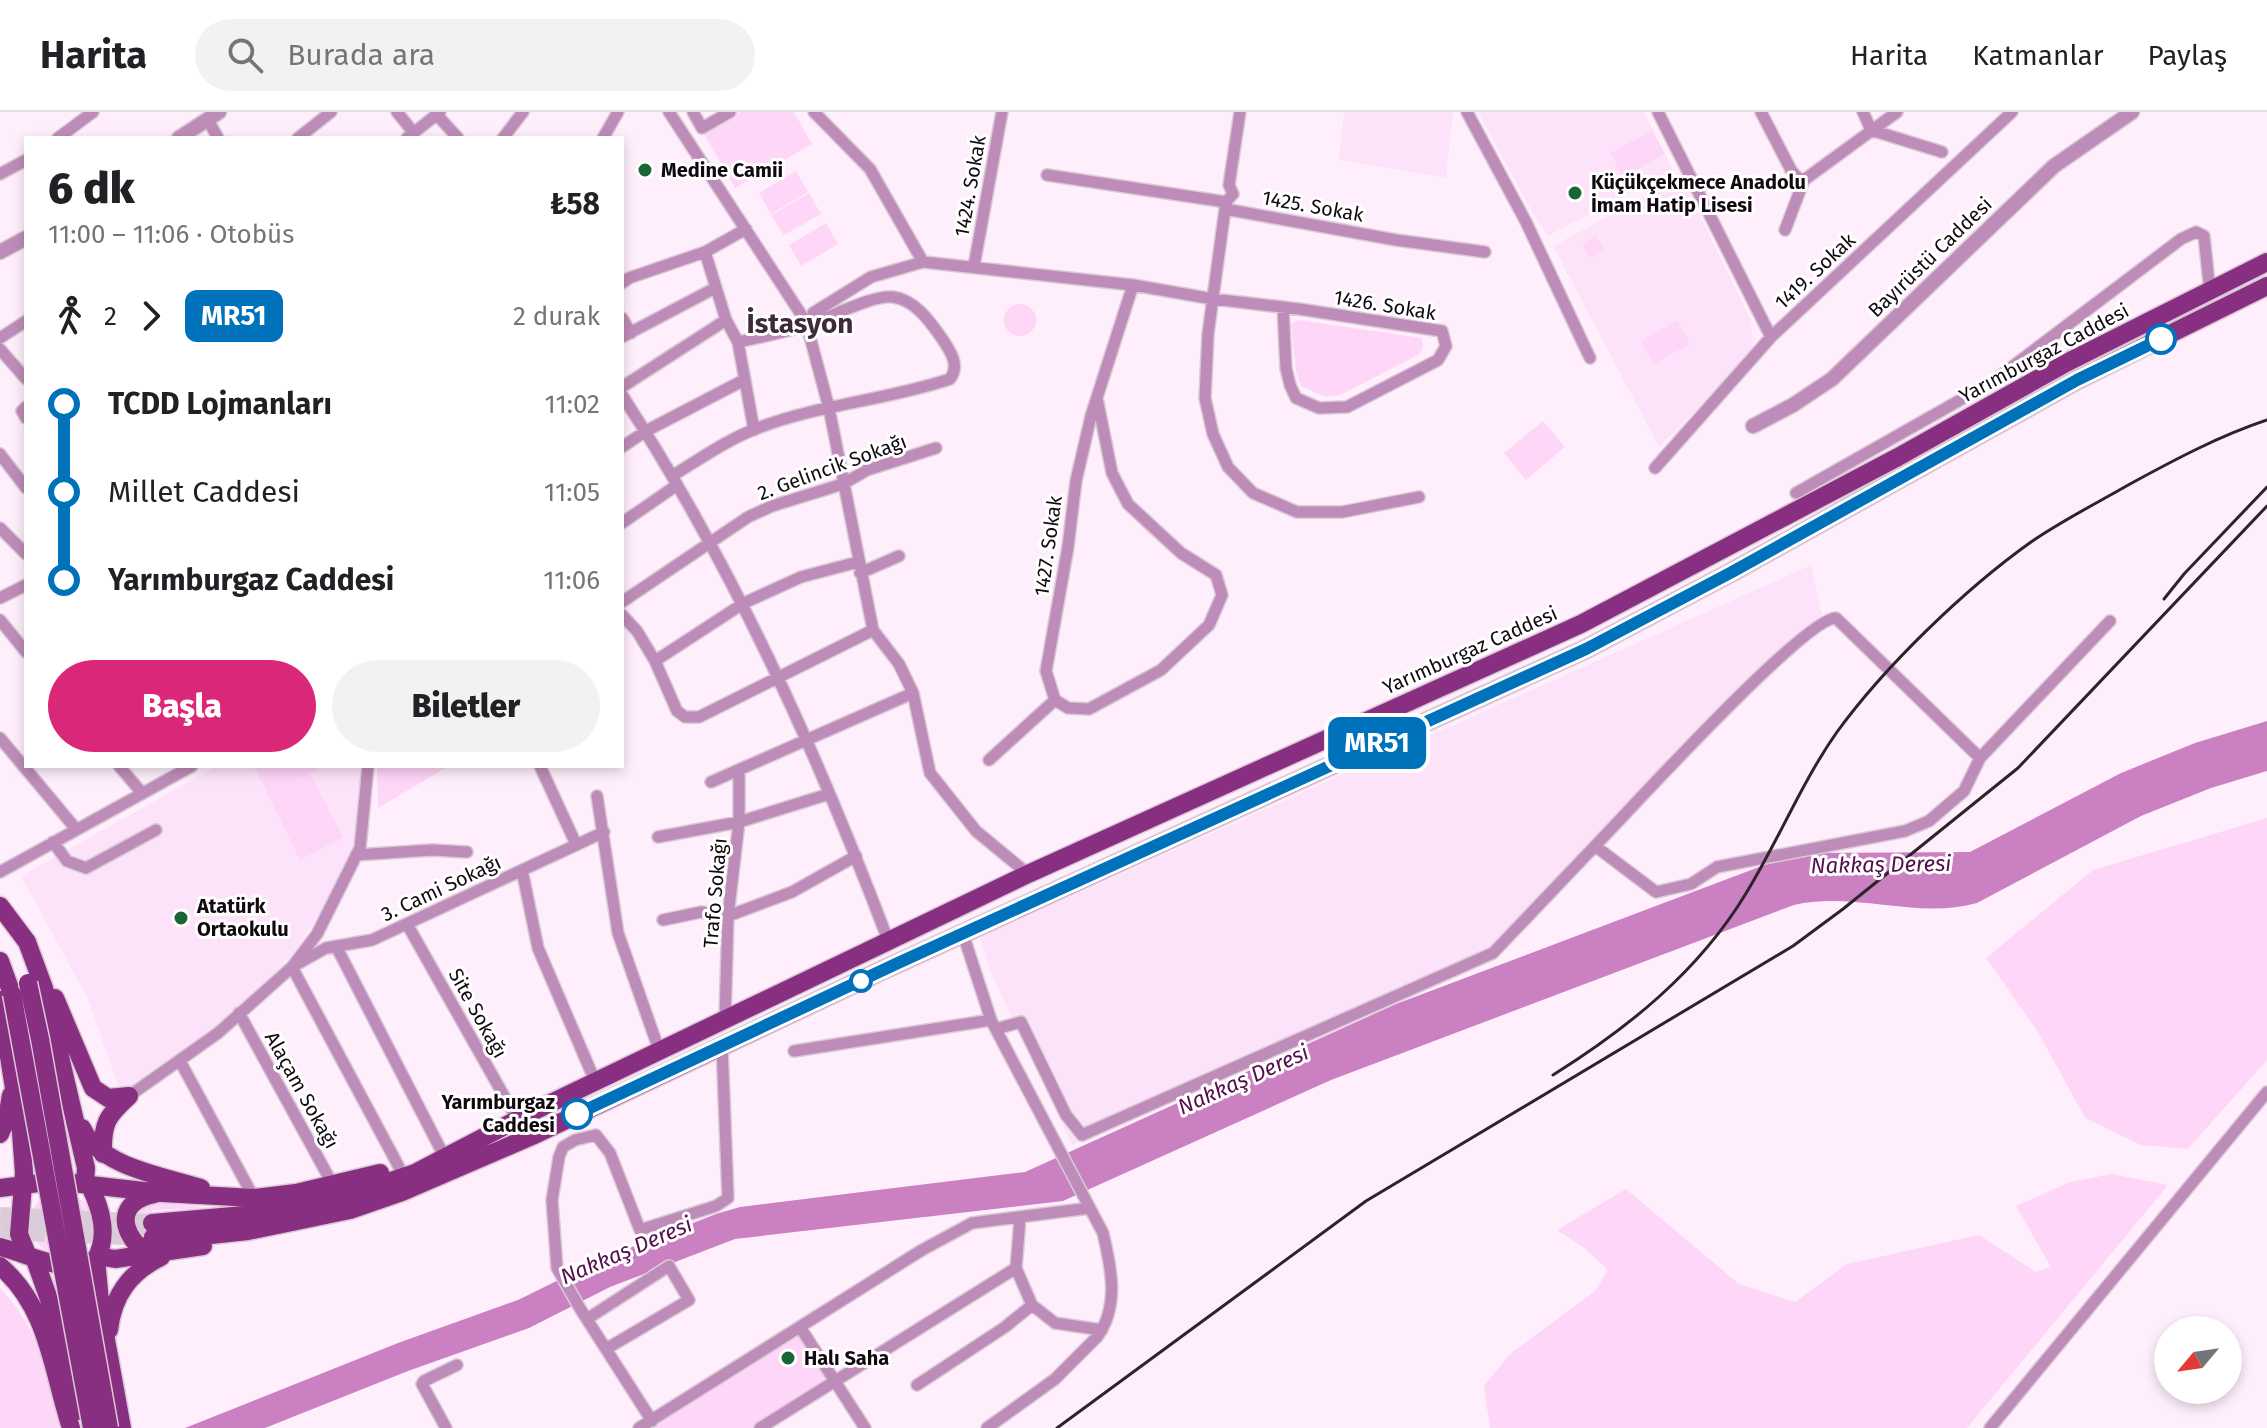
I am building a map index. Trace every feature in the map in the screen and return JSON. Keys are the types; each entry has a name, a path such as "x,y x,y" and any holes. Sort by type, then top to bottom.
{"main road":[{"name":"Yarımburgaz Caddesi","path":"450,1150 1028,874 1581,624 1884,464 2066,363 2267,262"},
{"name":"Yarımburgaz Caddesi","path":"160,1241 325,1227 393,1208 448,1182 483,1157 898,963 1586,649 1732,572 2077,380 2267,286"},
{"path":"2210,292 2219,310"},
{"path":"0,907 42,966 93,1088 108,1098 129,1096"},
{"path":"0,907 92,1428"},
{"path":"888,940 898,963"},
{"path":"27,942 44,988 88,1185 98,1201 103,1229 97,1257 101,1312 122,1428"},
{"path":"0,961 13,992 109,1428"},
{"path":"0,1134 11,1095 9,1056 13,992"},
{"path":"9,1056 21,1132 23,1186 19,1234 55,1316 80,1428"},
{"path":"21,1132 27,1152 33,1159 50,1163 58,1161 69,1144 71,1134 68,1087"},
{"path":"68,1087 83,1131 91,1144 103,1154 121,1163 230,1198"},
{"path":"103,1154 108,1117 129,1096"},
{"path":"0,1188 54,1181 162,1193 254,1198 333,1185 450,1150"},
{"path":"162,1193 136,1200 130,1206 125,1219 126,1228 137,1245 256,1214 339,1198 415,1173 450,1150"},
{"path":"0,1247 70,1266 97,1257 115,1259 160,1241"},
{"path":"108,1340 110,1317 125,1284 143,1267 160,1241"},
{"path":"0,1266 26,1293 42,1325 71,1428"},
{"path":"55,1316 68,1295 76,1289 91,1291 101,1312"}],"street":[{"path":"61,136 93,112"},
{"path":"301,136 331,112"},
{"path":"397,112 411,135 439,114 456,136"},
{"path":"505,136 523,112"},
{"path":"604,136 618,112"},
{"path":"669,112 808,325 829,408 873,630 899,664 913,693 930,773 976,831 1028,874"},
{"path":"693,112 702,128 730,112"},
{"path":"814,112 870,169 923,262"},
{"name":"1424. Sokak","path":"974,266 1002,112"},
{"path":"1240,112 1229,185 1222,192 1226,206 1208,334 1205,398 1213,434 1228,467 1253,493 1297,512 1342,512 1419,497"},
{"path":"1467,112 1526,222 1590,358"},
{"path":"1658,112 1771,337"},
{"path":"1761,112 1791,170 1804,180"},
{"path":"1863,112 1871,130 1942,152"},
{"path":"1785,230 1804,180 1897,112"},
{"name":"1419. Sokak","path":"1655,468 1771,337 2012,112"},
{"name":"Bayırüstü Caddesi","path":"1753,426 1793,405 1832,379 2054,166 2132,112"},
{"path":"182,136 214,116 218,136"},
{"path":"0,174 24,161"},
{"name":"1425. Sokak","path":"1047,175 1396,240 1485,252"},
{"path":"624,282 705,252 746,229"},
{"path":"1796,493 1992,382 2181,239 2196,232 2204,236 2210,292"},
{"path":"0,252 24,239"},
{"path":"705,252 726,320 738,342 754,430"},
{"name":"1426. Sokak","path":"813,313 871,277 923,262 1133,285 1213,299 1283,307 1442,331 1446,346 1438,360 1347,407 1319,408 1296,398 1290,385 1283,307"},
{"name":"1427. Sokak","path":"1097,398 1112,473 1121,494 1128,505 1181,553 1216,575 1222,595 1209,625 1161,670 1107,702 1089,709 1068,708 1055,700 1046,671 1076,481 1097,398 1133,285"},
{"path":"627,335 715,288"},
{"path":"624,521 674,480 754,430 829,408 916,391 950,379 955,372 952,353 931,323 913,305 892,297 808,325 738,342"},
{"path":"624,386 726,320"},
{"path":"0,338 24,322"},
{"path":"0,349 24,377"},
{"path":"624,446 744,380"},
{"path":"624,398 712,542 744,603 808,741 888,940"},
{"name":"2. Gelincik Sokağı","path":"624,601 748,517 772,506 843,484 867,470 936,448"},
{"path":"0,454 24,485"},
{"path":"0,528 24,552"},
{"path":"655,661 744,603 801,577 899,556"},
{"path":"0,598 24,586"},
{"path":"624,617 637,631 655,661 677,711 685,717 699,717 873,630"},
{"path":"794,1051 1021,1022 1066,1115 1082,1135 1493,953 1767,668 1815,625 1830,617 1836,618 1980,758"},
{"path":"0,620 24,650"},
{"path":"1595,846 1656,892 1691,884 1717,867 1905,831 1929,821 1964,791 1980,758 2110,621"},
{"path":"711,782 913,693"},
{"path":"989,760 1055,700"},
{"path":"0,738 24,767"},
{"path":"25,768 76,829"},
{"path":"121,768 142,793"},
{"path":"0,854 5,868 188,768"},
{"path":"129,1096 218,1033 292,967 317,934 356,855 364,827 368,768"},
{"path":"541,768 576,844"},
{"name":"Trafo Sokağı","path":"725,1019 728,916 739,822 739,770"},
{"path":"658,837 739,822 829,794"},
{"path":"597,796 618,933 659,1050"},
{"path":"53,842 67,861 86,868 156,830"},
{"name":"3. Cami Sokağı","path":"292,967 326,948 372,940 604,832"},
{"path":"356,855 432,850 467,852"},
{"path":"663,920 701,912 728,916 792,892 856,856"},
{"path":"522,870 538,948 595,1081"},
{"name":"Site Sokağı","path":"407,924 517,1119"},
{"path":"963,934 994,1024 1103,1233 1110,1263 1112,1297 1102,1330 1055,1379 987,1428"},
{"path":"336,946 450,1150"},
{"path":"292,967 399,1167"},
{"name":"Alaçam Sokağı","path":"239,1013 333,1185"},
{"path":"652,1421 557,1268 552,1200 559,1157 563,1147 575,1140 596,1135 610,1153 640,1230 716,1206 728,1198 722,1046"},
{"path":"180,1061 254,1198"},
{"path":"1990,1428 2267,1092"},
{"path":"639,1428 922,1250 972,1223 1090,1208"},
{"path":"1020,1219 1016,1268 1032,1305 1055,1323 1102,1330"},
{"path":"584,1314 669,1266 689,1300 606,1349"},
{"path":"760,1428 1016,1268"},
{"path":"917,1385 1005,1327 1032,1305"},
{"path":"800,1327 865,1428"},
{"path":"446,1428 422,1384 457,1365"}],"shaded area":[{"path":"741,112 794,112 812,144 735,188 704,134"},
{"path":"1344,112 1453,112 1446,178 1339,160"},
{"name":"Küçükçekmece Anadolu İmam Hatip Lisesi","path":"1478,112 1644,112 1673,170 1548,236"},
{"path":"1652,131 1665,154 1623,177 1610,153"},
{"path":"796,171 808,192 771,214 759,193"},
{"path":"1681,177 1751,320 1753,341 1749,357 1659,447 1553,246"},
{"path":"809,193 821,214 784,235 771,215"},
{"path":"826,223 838,244 801,266 789,245"},
{"path":"1596,236 1604,250 1590,258 1582,244"},
{"path":"1020,304 1031,309 1036,320 1031,331 1020,336 1009,331 1004,320 1009,309"},
{"path":"1298,320 1422,338 1423,346 1420,354 1340,395 1325,397 1301,386 1296,372 1291,324"},
{"path":"1678,320 1690,344 1654,364 1641,341"},
{"path":"1543,421 1565,447 1526,480 1504,453"},
{"path":"1811,565 1822,614 1488,961 1072,1145 991,973 980,937"},
{"name":"Atatürk Ortaokulu","path":"213,768 365,768 359,834 338,885 295,951 248,1001 134,1087 124,1089 117,1083 88,999 21,876"},
{"path":"255,768 320,768 292,784 311,775 343,837 300,860"},
{"path":"377,768 446,768 378,808"},
{"path":"2267,818 2267,1060 2188,1149 2141,1145 2085,1118 2038,1032 1986,958 2093,870"},
{"path":"2112,1174 2168,1185 1967,1428 1490,1428 1484,1386 1510,1354 1595,1291 1608,1270 1583,1247 1557,1230 1626,1189 1739,1284 1795,1302 1847,1264 1979,1235 2036,1272 2051,1267 2016,1206 2070,1182"},
{"path":"61,1192 73,1194 83,1201 90,1211 90,1235 83,1245 73,1252 61,1254 49,1252 39,1245 32,1235 30,1223 32,1211 39,1201 49,1194"},
{"path":"154,1202 209,1208 152,1210 153,1237 145,1238 134,1226 135,1217 142,1208"},
{"path":"0,1288 33,1336 66,1428 0,1428"},
{"name":"Halı Saha","path":"802,1334 830,1386 760,1428 646,1428"}],"water":[{"name":"Nakkaş Deresi","path":"2267,721 2267,771 2211,788 2141,816 1977,903 1932,909 1840,901 1794,905 1331,1080 1063,1201 735,1239 610,1287 529,1328 408,1371 265,1428 185,1428 398,1343 518,1300 599,1260 716,1214 740,1207 1025,1172 1396,1004 1767,864 1812,853 1970,852 2121,773 2195,743"}],"tunnel":[{"path":"0,1216 152,1223"},
{"path":"0,1231 153,1237"}],"railway":[{"path":"1553,1075 1634,1018 1706,949 1745,895 1837,732 1878,681 1953,605 2031,542 2068,519 2180,457 2267,420"},
{"path":"2164,599 2267,487"},
{"path":"1057,1428 1366,1201 1793,946 1843,909 2018,768 2267,506"}],"bus line":[{"name":"MR51","path":"577,1114 898,963 1586,649 1732,572 2077,380 2161,339"}],"place":[{"name":"Medine Camii","path":"645,170"},
{"name":"Küçükçekmece Anadolu İmam Hatip Lisesi","path":"1575,193"},
{"name":"Atatürk Ortaokulu","path":"181,918"},
{"name":"Yarımburgaz Caddesi","path":"577,1114"},
{"name":"Halı Saha","path":"788,1358"}],"district":[{"name":"İstasyon","path":"800,323"}]}
